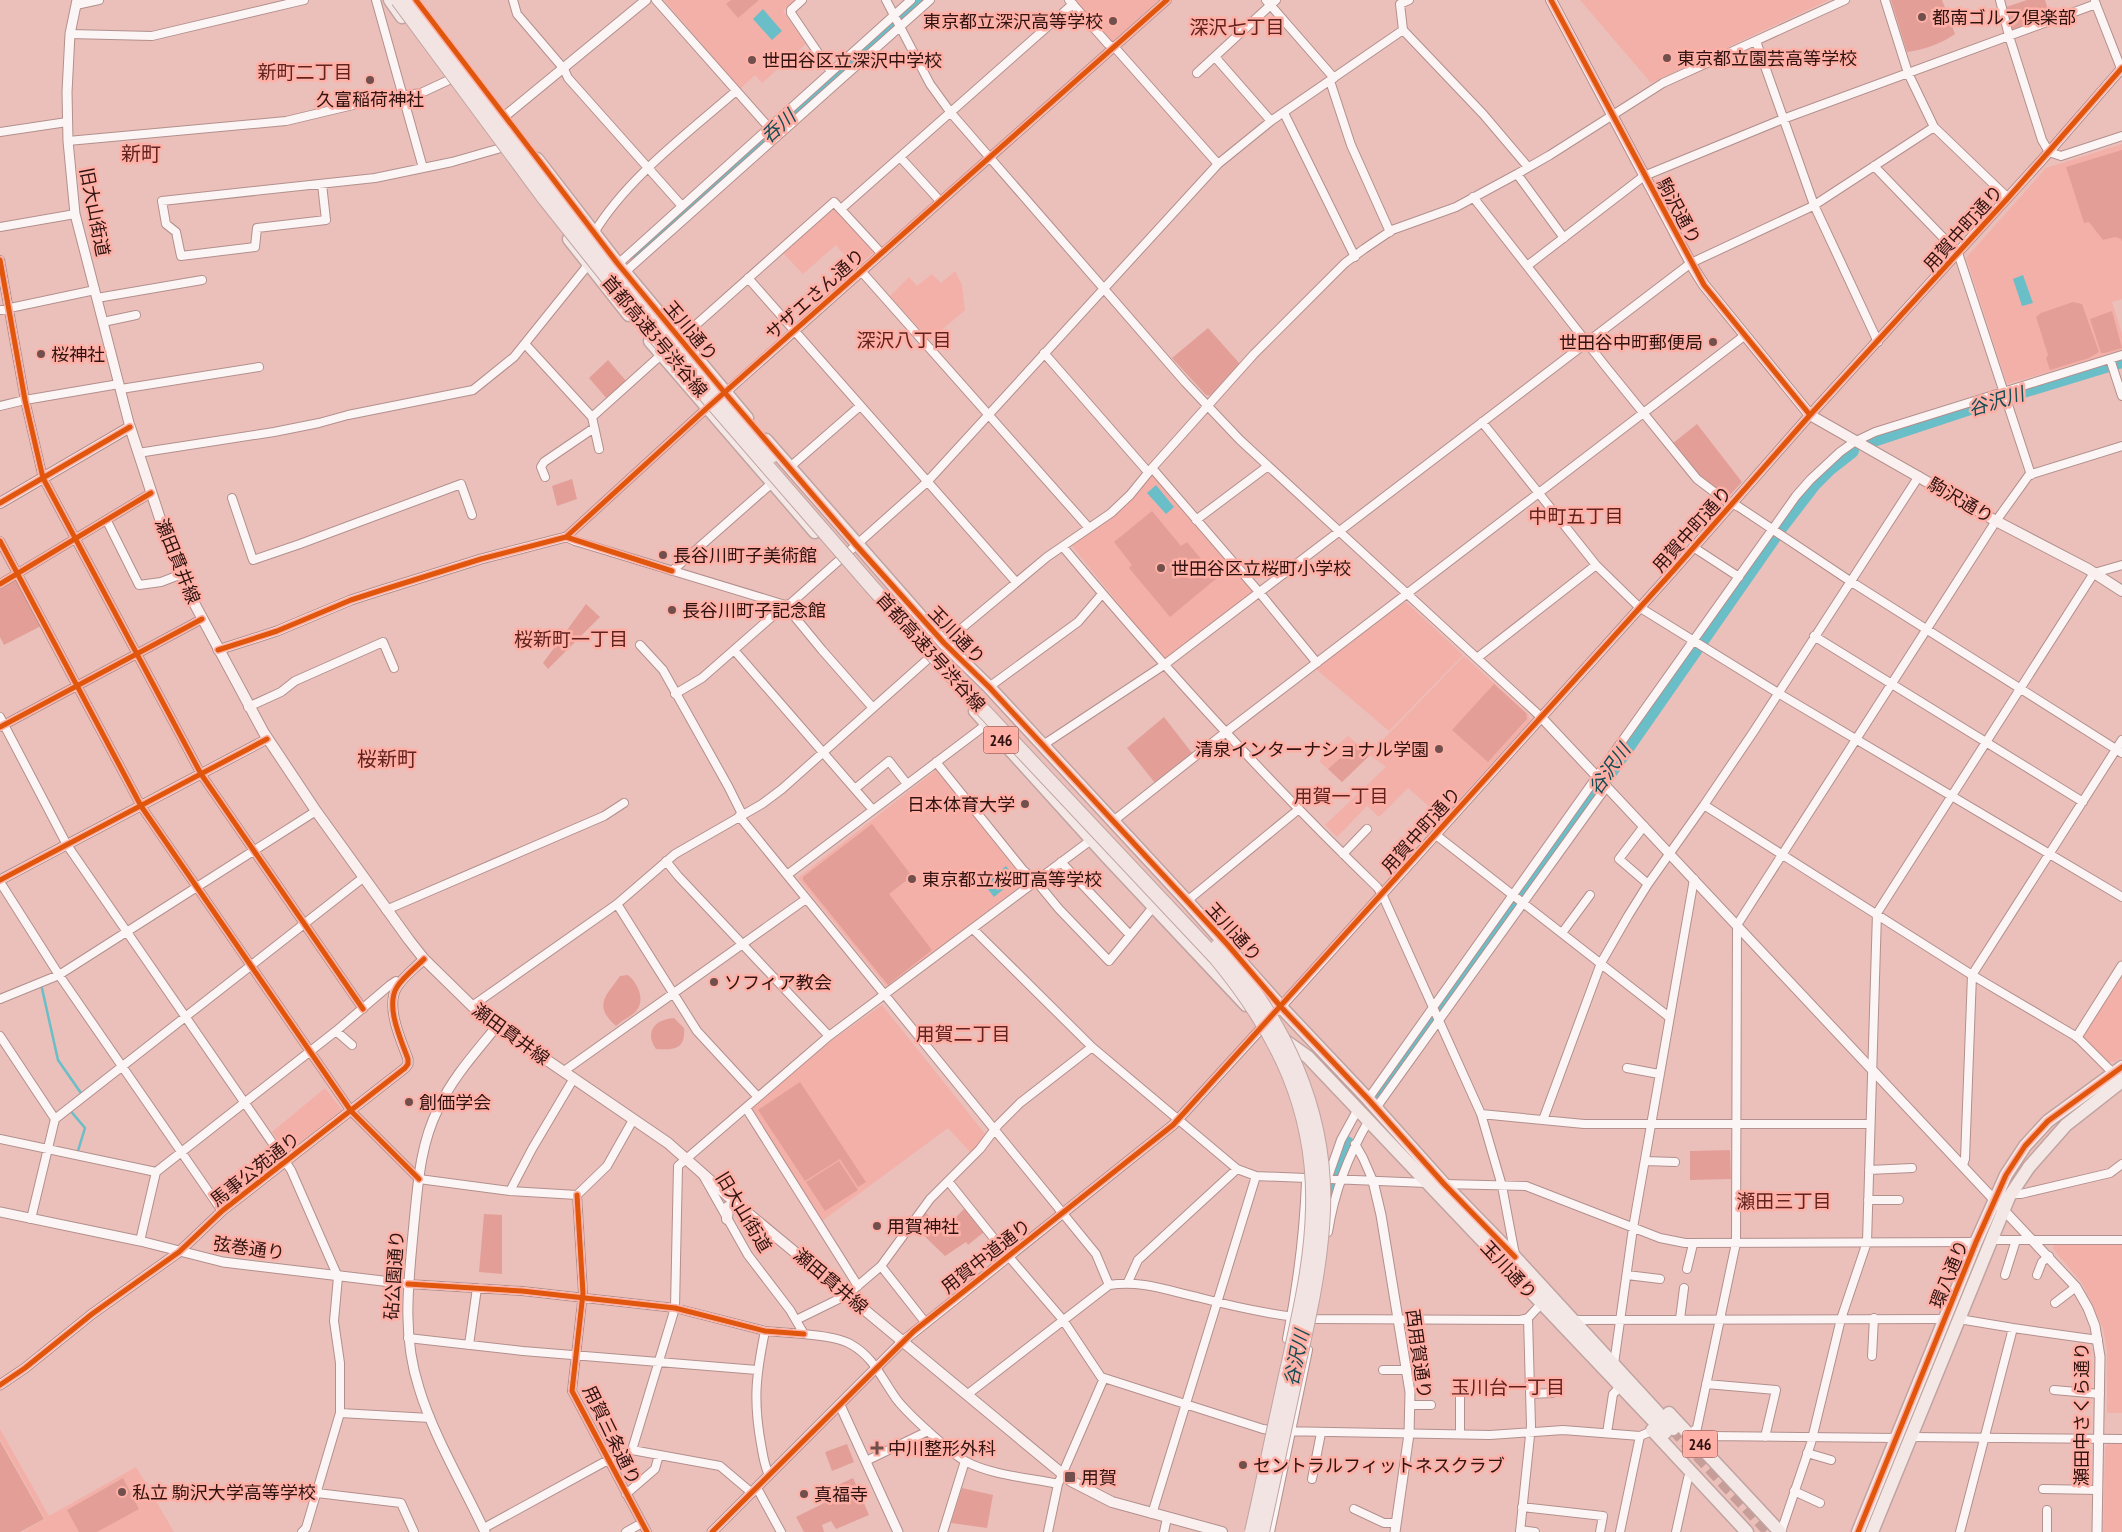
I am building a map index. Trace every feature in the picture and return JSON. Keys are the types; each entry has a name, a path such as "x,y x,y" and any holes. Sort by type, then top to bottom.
{"highway":[{"name":"玉川通り","path":"390,0 588,265 707,408 928,659 1091,840 1154,906 1262,1028 1308,1057 1541,1304 1609,1366"},
{"name":"首都高速3号渋谷線","path":"398,0 545,199 650,331 858,572 969,695 1216,958 1242,990 1271,1035 1286,1065 1303,1118 1312,1170 1313,1210 1310,1246 1302,1297 1252,1532"},
{"name":"首都高速3号渋谷線","path":"410,0 586,236 657,325 872,572 976,688 1217,945 1249,984 1279,1029 1295,1063 1314,1123 1321,1162 1323,1210 1312,1300 1262,1532"},
{"name":"玉川通り","path":"416,0 621,268 856,545 944,643 989,687 1187,901 1281,1007 1372,1103 1444,1184 1573,1320 1609,1366 1669,1431"},
{"name":"環八通り","path":"1872,1532 1991,1240 2012,1194 2029,1167 2066,1125 2120,1077"},
{"name":"環八通り","path":"1858,1532 1994,1199 2015,1161 2035,1134 2062,1109 2120,1077"},
{"name":"246","path":"1609,1366 1619,1388 1646,1433 1692,1473 1747,1532"},
{"name":"246","path":"1609,1366 1628,1370 1694,1438 1780,1532"}],"main road":[{"name":"駒沢通り","path":"1552,0 1704,286 1810,415 1854,442 2094,573 2122,591"},
{"name":"瀬田貫井線","path":"130,427 151,493 182,574 202,619 248,707 267,739 316,811 386,910 424,959 472,1006 497,1026 668,1143 738,1205 968,1394 1060,1479 1101,1498 1152,1514 1222,1532"},
{"path":"0,503 130,427"},
{"path":"727,1219 728,1207 738,1205"}],"street":[{"path":"77,2 99,0"},
{"path":"70,34 152,36 304,0"},
{"path":"376,0 423,168"},
{"path":"522,0 514,3 517,14 564,69 568,78 682,206"},
{"path":"505,116 646,0"},
{"path":"656,0 777,136"},
{"path":"802,0 791,10 791,13 830,72"},
{"path":"886,0 930,84 951,113 1207,406 1268,466 1541,716"},
{"path":"621,268 777,136 897,21 911,0"},
{"path":"621,268 682,206 830,72 897,21 930,0"},
{"name":"サザエさん通り","path":"566,537 707,408 1167,0"},
{"path":"1409,0 1400,2 1403,30 1484,114 1528,167"},
{"path":"944,643 1047,557 1112,512 1130,495 1254,354 1345,264 1390,232 1456,207 1550,155 1663,82 1845,0"},
{"path":"1884,0 1908,73 1934,127 2008,198"},
{"path":"2000,0 2009,36 2042,140 2049,152 2061,156 2122,136"},
{"name":"旧大山街道","path":"77,2 70,34 67,122 76,214 130,427"},
{"path":"841,209 951,113 1071,2 1218,164"},
{"path":"1197,73 1271,2 1332,79 1351,146 1390,232"},
{"path":"1527,266 1644,176 1783,119 2009,36 2095,2 2122,69"},
{"path":"218,650 277,631 351,600 391,587 481,559 566,537 672,571 783,604 790,604 928,482 1218,164 1271,121 1403,30"},
{"path":"1756,41 1814,205 1878,342"},
{"path":"1215,57 1271,121"},
{"name":"用賀中町通り","path":"1281,1007 1640,607 1693,547 1729,502 1878,342 2122,69"},
{"path":"68,141 286,121 374,100 421,93 449,80"},
{"path":"594,233 604,217 648,169 736,92"},
{"path":"1284,113 1355,257"},
{"path":"0,132 67,122"},
{"path":"1043,745 1164,665 1691,262 1814,205 1934,127"},
{"path":"322,184 326,220 257,228 255,247 194,256 181,256 176,232 166,224 162,202 375,178 501,148"},
{"path":"900,157 940,201"},
{"path":"1874,166 1958,253 2031,474"},
{"path":"1516,174 1564,238"},
{"path":"1473,197 1643,414 1697,479 1850,581 2119,751"},
{"path":"680,339 834,202 881,253"},
{"path":"0,227 76,214"},
{"path":"0,260 25,400 43,478 201,774 364,1009"},
{"path":"138,453 274,432 474,390 514,358 588,265"},
{"path":"861,271 1089,528"},
{"path":"748,278 1016,582"},
{"path":"0,310 96,294 202,280"},
{"path":"104,322 136,315"},
{"path":"1112,822 1226,732 1744,336"},
{"path":"525,344 592,417 599,449"},
{"path":"1044,353 1196,520 1259,592 1317,663"},
{"path":"592,417 662,355"},
{"path":"1372,1103 1434,1006 1693,640 1810,480 1854,442 1875,432 2003,392 2111,363 2122,356"},
{"path":"2111,363 2122,396"},
{"path":"0,406 25,400 259,367"},
{"path":"790,467 860,406"},
{"path":"1482,422 1538,495 1596,565 1640,607 1855,740 2122,897"},
{"path":"545,477 541,467 544,462 594,428"},
{"path":"1897,1438 1708,1436 1694,1438 1721,1320 1736,1243 1737,925 1996,520 2031,474 2122,446"},
{"path":"1196,520 1268,466"},
{"path":"1543,1120 1601,963 1648,884 1669,852 1704,806 1919,476"},
{"path":"672,571 772,483"},
{"path":"232,498 253,560 460,484 472,514"},
{"path":"0,584 151,493"},
{"path":"106,521 139,584 161,582 182,574"},
{"path":"0,541 141,806 351,1111 418,1179 510,1191 576,1195 607,1166 633,1120"},
{"path":"1063,547 1164,665 1299,809 1382,894 1481,1114 1502,1186 1515,1257"},
{"path":"1693,547 1739,577"},
{"path":"1477,658 1596,565"},
{"path":"1780,1532 1808,1454 1841,1319 1867,1242 1877,915 2094,573 2122,565"},
{"path":"989,687 1078,622 1102,594"},
{"path":"675,694 702,678 775,614 783,604"},
{"path":"783,604 873,708"},
{"path":"202,619 77,686 1,723 67,845 291,1170 338,1277 334,1321 340,1363 340,1413 305,1531"},
{"path":"1814,636 2083,802"},
{"path":"248,707 281,692 295,681 383,642 394,668"},
{"path":"640,645 663,670 675,694 710,752 741,815 884,995 1096,1254 1110,1285"},
{"path":"734,650 824,751 873,810"},
{"path":"472,1006 618,904 666,861 762,804 928,659"},
{"name":"瀬田中さくら通り","path":"1541,716 2076,1287 2088,1308 2098,1340 2100,1356 2097,1532"},
{"path":"788,875 987,724"},
{"path":"222,1211 59,974 0,881 267,739"},
{"path":"1962,1165 1965,1159 1972,975 2083,802 2119,751 2122,740"},
{"path":"856,788 889,761 907,784"},
{"path":"936,762 1023,870 1036,881 1060,910 1109,961 1154,906"},
{"path":"1372,1103 1440,1020 1607,785"},
{"path":"386,910 604,816 624,803"},
{"path":"1704,806 1972,975 2077,1037 2120,1077"},
{"path":"1187,901 1299,809"},
{"path":"0,999 59,974 316,811"},
{"path":"1644,826 1619,859 1648,884"},
{"path":"1343,854 1367,829"},
{"path":"1436,835 1669,1017"},
{"path":"632,1450 675,1308 678,1166 746,1108 757,1096 829,1036 1091,840"},
{"path":"666,861 829,1036"},
{"path":"1062,862 1130,935"},
{"path":"31,1219 55,1119 364,878"},
{"path":"1609,1366 1621,1319 1644,1161 1694,879"},
{"path":"1562,933 1590,895"},
{"path":"564,1071 806,898"},
{"path":"618,904 672,993 698,1031 757,1096"},
{"path":"974,929 1092,1047 1237,1169 1256,1176 1341,1181 1526,1186 1667,1240 1693,1244 1976,1242"},
{"path":"140,1241 156,1172 336,1032 396,981 400,983 424,959"},
{"path":"2077,1037 2122,966"},
{"name":"馬事公苑通り","path":"0,1385 25,1368 92,1314 179,1252 222,1211 382,1088 408,1064 394,1019 394,996 400,983"},
{"name":"用賀中道通り","path":"712,1532 903,1341 1178,1120 1281,1007"},
{"name":"砧公園通り","path":"484,1530 430,1418 416,1379 408,1338 406,1315 418,1179 423,1150 438,1109 460,1072 497,1026"},
{"path":"1246,1532 1292,1317 1304,1226 1306,1179 1302,1144 1285,1080 1262,1028"},
{"path":"336,1032 352,1044"},
{"path":"0,1036 55,1119"},
{"path":"796,1320 847,1295 882,1266 930,1199 980,1149 994,1130 1020,1103 1092,1047"},
{"path":"1627,1068 1659,1074"},
{"path":"510,1191 532,1149 574,1078"},
{"path":"746,1108 858,1286"},
{"path":"1327,1180 1341,1140 1358,1109"},
{"path":"1481,1114 1584,1124 1870,1124"},
{"path":"1270,1532 1315,1319 1330,1219 1341,1181 1355,1144 1368,1120"},
{"path":"0,1139 156,1172"},
{"path":"1355,1144 1373,1181"},
{"path":"1644,1161 1675,1162"},
{"path":"2012,1194 2021,1194 2110,1173 2122,1164"},
{"path":"1869,1170 1912,1168"},
{"path":"1128,1282 1138,1260 1237,1169"},
{"name":"旧大山街道","path":"702,1174 748,1255 790,1310 804,1334"},
{"path":"1152,1514 1256,1176"},
{"path":"948,1181 1008,1256 1063,1320 1101,1377 1269,1430 1409,1434 1530,1433 1563,1430 1646,1433 1620,1532"},
{"name":"西用賀通り","path":"1373,1181 1381,1215 1407,1370 1411,1405 1409,1434 1395,1528"},
{"name":"用賀三条通り","path":"576,1195 582,1299 572,1391 647,1532"},
{"path":"1868,1200 1900,1200"},
{"name":"弦巻通り","path":"0,1212 140,1241 223,1262 408,1284"},
{"path":"1991,1240 2122,1240"},
{"path":"2005,1275 2016,1240"},
{"path":"1687,1269 1693,1244"},
{"path":"2037,1275 2042,1262 2049,1256"},
{"path":"882,1266 925,1322"},
{"path":"1627,1275 1660,1279"},
{"path":"968,1394 1110,1285 1128,1282 1292,1317 1398,1320 1528,1318"},
{"path":"408,1284 529,1292 675,1308 765,1331 804,1334 850,1343 864,1353 877,1367 896,1399 928,1431 965,1461 995,1471 1060,1479"},
{"path":"2055,1303 2076,1287"},
{"path":"470,1346 476,1288"},
{"path":"1680,1320 1684,1288"},
{"path":"1535,1532 1520,1531 1530,1433 1528,1318 1541,1304"},
{"path":"1872,1356 1874,1318"},
{"path":"1573,1320 1946,1318"},
{"path":"1959,1319 2098,1340"},
{"path":"1960,1532 2013,1328"},
{"path":"765,1331 757,1370 756,1413 764,1464 769,1474"},
{"path":"408,1338 470,1346 757,1370"},
{"path":"1383,1370 1407,1370"},
{"path":"1048,1532 1060,1479 1104,1378"},
{"path":"1706,1384 1776,1390 1765,1437"},
{"path":"1607,1433 1613,1394 1619,1388"},
{"path":"2054,1390 2100,1394"},
{"path":"1530,1394 1552,1393"},
{"path":"1460,1395 1460,1434"},
{"path":"840,1405 898,1532"},
{"path":"1411,1405 1431,1405"},
{"path":"340,1413 430,1418"},
{"path":"866,1461 928,1431"},
{"path":"1312,1479 1321,1432"},
{"path":"1910,1437 2122,1439"},
{"path":"484,1530 608,1460 632,1450 720,1466 754,1491 781,1532"},
{"path":"1808,1454 1831,1460"},
{"path":"626,1494 655,1469 658,1455"},
{"path":"943,1532 965,1461"},
{"path":"1676,1532 1688,1478 1692,1473"},
{"path":"2043,1489 2098,1490"},
{"path":"1794,1491 1820,1503"},
{"path":"316,1493 401,1503 414,1532"},
{"path":"1522,1507 1603,1516 1600,1532"},
{"path":"1354,1509 1395,1528"},
{"path":"2047,1510 2047,1532"},
{"path":"1164,1532 1167,1518"},
{"path":"626,1532 642,1523"}],"shaded area":[{"name":"世田谷区立深沢中学校","path":"664,0 795,0 783,11 806,44 762,83 755,75 740,89"},
{"path":"731,0 759,0 738,18 726,4"},
{"name":"東京都立深沢高等学校","path":"1073,0 1159,0 1111,43"},
{"name":"東京都立園芸高等学校","path":"1580,0 1829,0 1651,83"},
{"name":"都南ゴルフ倶楽部","path":"1891,0 1942,0 1955,34 1932,46 1907,52"},
{"path":"2027,0 2045,0 2050,17 2012,31 2010,30 2006,7"},
{"path":"887,25 891,31 707,193 633,262 628,257"},
{"path":"2122,144 2122,299 2112,302 2122,334 2122,351 2007,384 1966,258 2046,168"},
{"path":"2122,150 2122,242 2121,239 2115,237 2103,240 2089,222 2084,223 2066,167"},
{"path":"834,207 874,252 855,268 836,245 803,274 781,251"},
{"path":"955,271 962,285 965,310 930,340 890,296 909,277 917,286 932,274 941,283"},
{"path":"2073,302 2082,304 2099,352 2089,358 2050,370 2046,358 2048,355 2036,317 2041,313"},
{"path":"2112,311 2122,348 2101,353 2090,319"},
{"path":"1208,328 1240,364 1212,396 1206,395 1172,358"},
{"path":"608,360 627,382 608,400 589,378"},
{"path":"1697,424 1742,482 1729,496 1726,496 1698,477 1672,444"},
{"name":"世田谷区立桜町小学校","path":"1154,476 1252,590 1251,594 1165,659 1163,659 1072,546 1124,507"},
{"path":"572,479 577,499 557,506 552,486"},
{"path":"1152,511 1181,546 1187,542 1217,578 1170,617 1129,568 1132,565 1114,542"},
{"path":"13,579 18,580 41,626 4,645 0,637 0,587"},
{"path":"1400,603 1407,603 1463,655 1389,731 1317,670 1317,667"},
{"path":"586,604 600,617 548,669 543,663"},
{"name":"清泉インターナショナル学園","path":"1464,656 1528,714 1530,721 1442,818 1408,788 1379,817 1367,806 1337,837 1325,825 1386,767 1370,755 1342,782 1319,761 1348,736 1369,754"},
{"path":"1494,684 1526,713 1527,719 1488,762 1452,730"},
{"path":"1164,717 1192,753 1155,783 1127,748"},
{"path":"1356,744 1369,756 1342,782 1328,769"},
{"name":"東京都立桜町高等学校","path":"936,770 1027,881 888,988 798,878"},
{"path":"872,824 912,876 889,894 932,950 888,985 803,880 803,877"},
{"path":"2122,974 2122,1057 2115,1062 2109,1062 2082,1037"},
{"path":"628,975 638,988 640,1005 633,1014 616,1026 605,1012 604,1000 620,976"},
{"path":"882,1005 986,1135 971,1153 948,1128 822,1221 752,1112 753,1107 831,1041"},
{"path":"674,1018 684,1028 681,1045 673,1049 656,1049 651,1037 653,1028 661,1021"},
{"path":"800,1082 866,1182 858,1187 840,1159 805,1181 758,1110"},
{"path":"325,1088 342,1110 288,1154 272,1132"},
{"path":"1730,1150 1731,1179 1690,1180 1690,1151"},
{"path":"839,1161 858,1190 825,1211 806,1182"},
{"path":"965,1208 984,1232 968,1245 966,1242 945,1256 914,1226 924,1211 943,1230"},
{"path":"484,1214 502,1215 502,1274 479,1272"},
{"path":"2054,1244 2122,1244 2122,1413 2107,1413 2107,1350 2103,1328 2082,1283 2053,1249"},
{"name":"私立 駒沢大学高等学校","path":"0,1429 49,1516 136,1467 174,1532 22,1532 45,1519 0,1439"},
{"path":"0,1441 44,1519 20,1532 0,1532"},
{"path":"2109,1443 2122,1443 2122,1532 2103,1532 2105,1447"},
{"path":"847,1444 854,1462 832,1471 825,1452"},
{"path":"123,1478 139,1509 97,1532 79,1532 67,1510"},
{"path":"853,1478 869,1515 836,1529 831,1521 822,1525 824,1532 804,1532 796,1517 842,1494 838,1485"},
{"path":"962,1488 993,1495 987,1528 951,1523"}],"water":[{"path":"763,9 782,31 772,40 753,19"},
{"path":"2023,275 2033,303 2022,306 2013,279"},
{"path":"1156,485 1174,507 1166,514 1147,493"},
{"path":"1006,866 1016,879 994,897 984,884"}],"waterway":[{"name":"呑川","path":"637,252 919,0"},
{"name":"谷沢川","path":"1870,441 1997,399 2122,361"},
{"name":"谷沢川","path":"1377,1096 1609,774 1781,527 1814,484 1852,451"},
{"path":"41,984 58,1060 83,1096"},
{"path":"69,1109 85,1128 77,1154"},
{"name":"谷沢川","path":"1336,1174 1347,1143"},
{"name":"谷沢川","path":"1324,1211 1332,1184"}],"tunnel":[{"path":"1673,1429 1769,1532"}],"cycle path":[{"path":"416,0 618,264 725,393 856,545 944,643 989,687 1227,944 1281,1007 1368,1099 1444,1184 1515,1257"},
{"path":"218,650 277,631 351,600 481,559 566,537 707,408 1167,0"},
{"path":"1551,0 1704,285 1810,415"},
{"path":"712,1532 914,1331 1173,1125 1672,572 1810,415 2008,198 2122,68"},
{"path":"0,260 25,400 43,478 201,774 363,1009"},
{"path":"0,503 130,427"},
{"path":"0,584 151,493"},
{"path":"566,537 672,571"},
{"path":"0,541 141,806 351,1111 419,1179"},
{"path":"0,727 202,619"},
{"path":"0,880 267,739"},
{"path":"0,1385 25,1368 92,1314 179,1252 222,1211 405,1068 408,1064 408,1059 395,1023 393,1013 394,995 402,980 424,959"},
{"path":"1858,1532 1976,1242 2006,1175 2025,1146 2048,1121 2122,1067"},
{"path":"577,1195 583,1293 572,1391 647,1532"},
{"path":"408,1284 522,1291 675,1308 765,1331 804,1334"}],"place":[{"name":"都南ゴルフ倶楽部","path":"1922,17"},
{"name":"東京都立深沢高等学校","path":"1113,21"},
{"name":"東京都立園芸高等学校","path":"1667,58"},
{"name":"世田谷区立深沢中学校","path":"752,60"},
{"name":"久富稲荷神社","path":"370,80"},
{"name":"世田谷中町郵便局","path":"1713,342"},
{"name":"桜神社","path":"41,354"},
{"name":"長谷川町子美術館","path":"663,555"},
{"name":"世田谷区立桜町小学校","path":"1161,568"},
{"name":"長谷川町子記念館","path":"672,610"},
{"name":"清泉インターナショナル学園","path":"1439,749"},
{"name":"日本体育大学","path":"1025,804"},
{"name":"東京都立桜町高等学校","path":"912,879"},
{"name":"ソフィア教会","path":"714,982"},
{"name":"創価学会","path":"409,1102"},
{"name":"用賀神社","path":"877,1226"},
{"name":"中川整形外科","path":"877,1448"},
{"name":"セントラルフィットネスクラブ","path":"1243,1465"},
{"name":"用賀","path":"1070,1477"},
{"name":"私立 駒沢大学高等学校","path":"122,1492"},
{"name":"真福寺","path":"804,1494"}],"district":[{"name":"深沢七丁目","path":"1237,27"},
{"name":"新町二丁目","path":"305,72"},
{"name":"新町","path":"141,154"},
{"name":"深沢八丁目","path":"904,340"},
{"name":"中町五丁目","path":"1576,516"},
{"name":"桜新町一丁目","path":"571,639"},
{"name":"桜新町","path":"387,759"},
{"name":"用賀一丁目","path":"1341,796"},
{"name":"用賀二丁目","path":"963,1034"},
{"name":"瀬田三丁目","path":"1784,1201"},
{"name":"玉川台一丁目","path":"1508,1387"}]}
